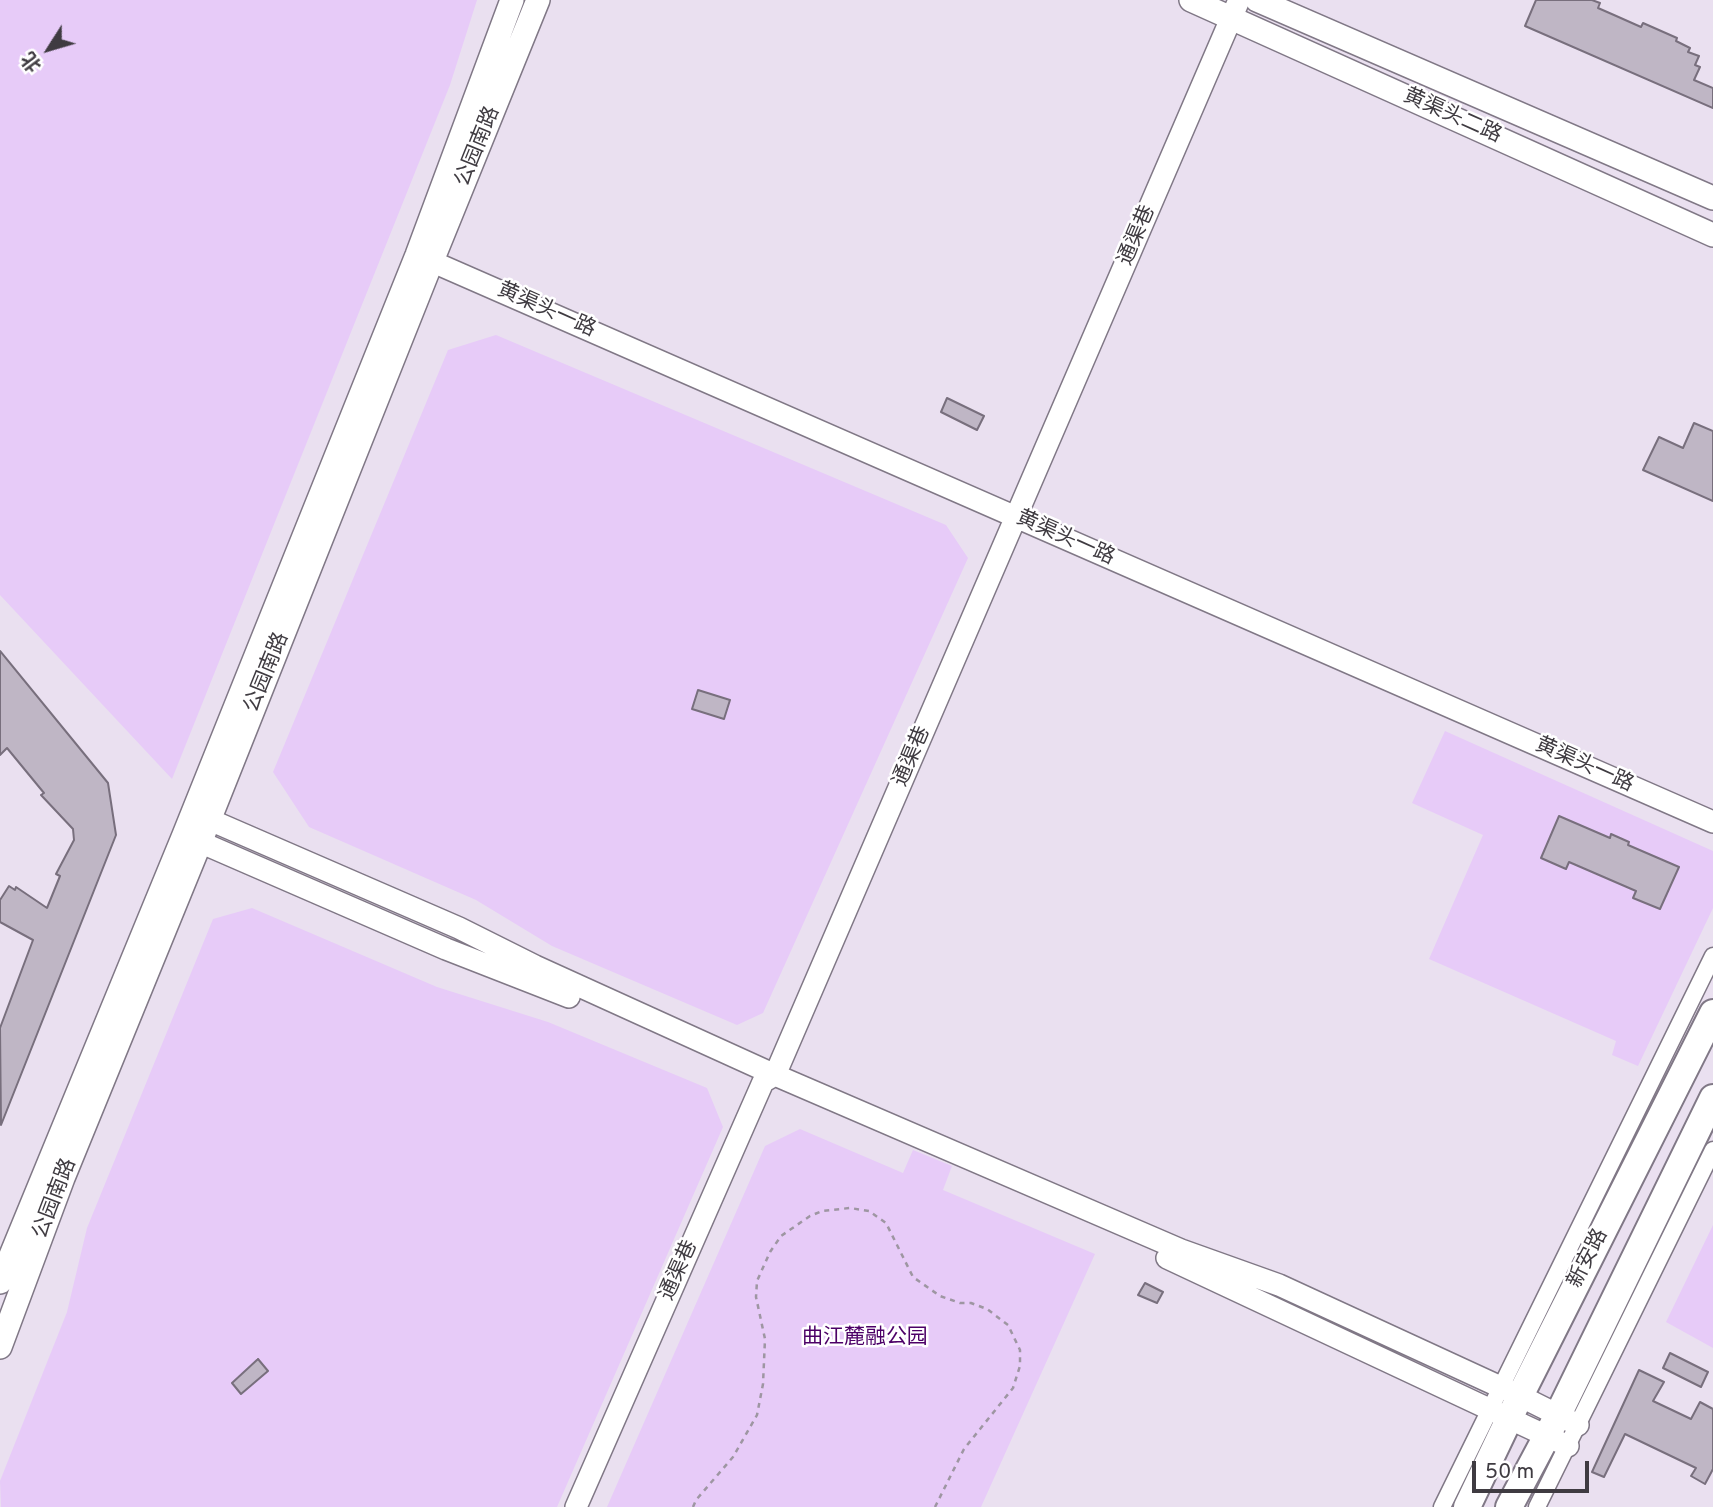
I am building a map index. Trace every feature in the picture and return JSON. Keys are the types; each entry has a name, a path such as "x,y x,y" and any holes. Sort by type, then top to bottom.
{"main road":[{"name":"公园南路","path":"424,258 512,0"},
{"name":"公园南路","path":"0,1347 201,816 424,258 538,0"},
{"name":"黄渠头二路","path":"1191,0 1236,9 1713,235"},
{"name":"黄渠头二路","path":"1257,0 1713,198"},
{"name":"公园南路","path":"0,1282 192,839"},
{"name":"新安路","path":"1468,1507 1506,1402 1713,1013"},
{"name":"新安路","path":"1509,1507 1562,1430 1713,1098"}],"street":[{"name":"通渠巷","path":"576,1507 769,1078 1236,9"},
{"name":"黄渠头一路","path":"424,258 1713,822"},
{"path":"201,816 459,928 769,1078"},
{"path":"192,839 446,949 769,1078 1181,1250 1279,1284 1562,1430"},
{"path":"1442,1507 1506,1402 1713,956"},
{"path":"1537,1507 1562,1430 1713,1150"}],"path":[{"path":"694,1506 733,1457 757,1415 765,1352 757,1281 770,1252 781,1236 810,1216 822,1211 850,1208 869,1211 886,1223 913,1278 940,1296 987,1309 1008,1325 1020,1350 1020,1366 1013,1388 964,1449 935,1507"}],"green space":[{"path":"0,0 477,0 450,85 172,779 0,595"},
{"path":"496,335 946,525 968,558 763,1013 737,1025 552,946 476,900 309,827 273,772 448,350"},
{"path":"1445,731 1713,851 1713,908 1638,1066 1612,1055 1616,1041 1429,959 1483,835 1412,803"},
{"path":"252,908 437,987 548,1022 707,1088 723,1127 557,1507 1,1507 0,1481 67,1312 87,1228 213,919"},
{"name":"曲江麓融公园","path":"800,1129 903,1173 913,1150 952,1166 943,1190 1095,1254 981,1507 607,1507 765,1146"},
{"path":"1713,1225 1713,1348 1666,1322"}],"building":[{"path":"1536,0 1592,0 1600,3 1598,8 1641,27 1643,23 1677,38 1676,41 1690,48 1688,52 1699,56 1695,65 1700,67 1694,80 1713,88 1713,108 1525,26"},
{"path":"947,398 984,416 977,430 941,412"},
{"path":"1694,423 1713,431 1713,501 1643,470 1659,437 1683,448"},
{"path":"0,651 108,783 116,835 1,1125 0,1028 33,940 0,922 0,900 9,886 15,890 16,887 47,908 60,876 56,874 74,840 73,829 41,795 44,793 7,748 0,755"},
{"path":"698,690 730,700 724,719 692,709"},
{"path":"1559,816 1610,838 1611,834 1629,842 1628,845 1679,867 1660,909 1633,898 1636,891 1569,862 1566,869 1541,858"},
{"path":"1145,1283 1163,1292 1157,1303 1138,1295"},
{"path":"1670,1353 1708,1372 1701,1387 1663,1368"},
{"path":"258,1359 268,1371 241,1394 232,1383"},
{"path":"1639,1370 1664,1382 1653,1401 1691,1419 1700,1402 1713,1409 1713,1469 1705,1484 1691,1476 1696,1468 1625,1434 1604,1477 1592,1472"}]}
